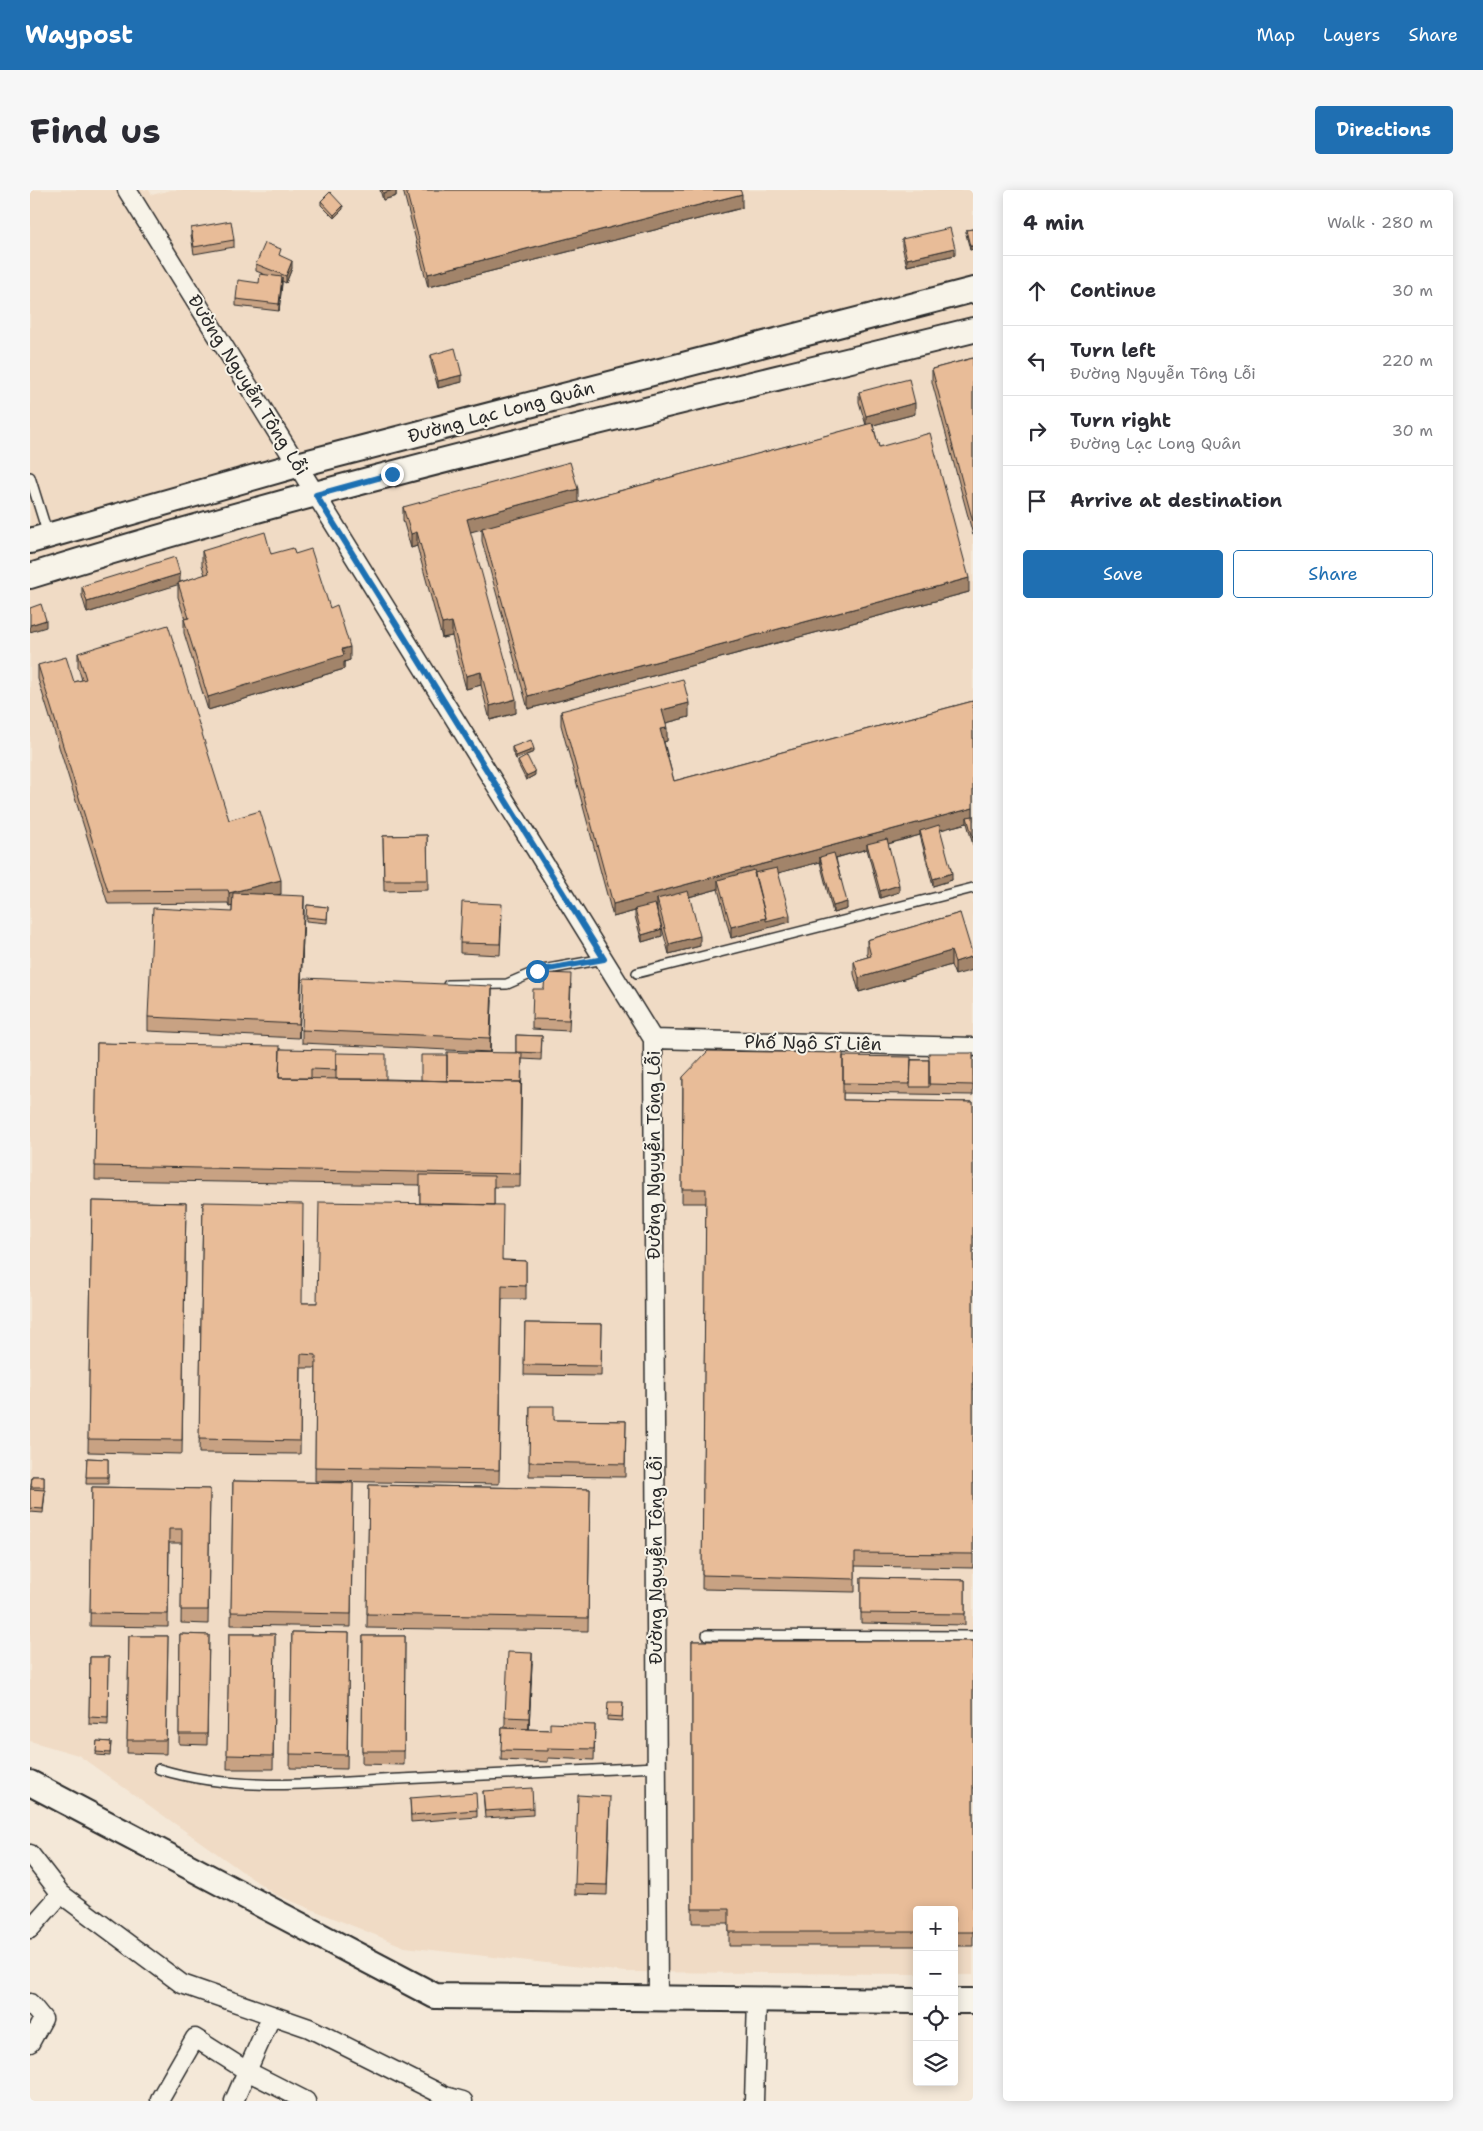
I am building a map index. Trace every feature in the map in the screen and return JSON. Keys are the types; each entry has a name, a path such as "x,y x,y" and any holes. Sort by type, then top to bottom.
{"main road":[{"name":"Đường Lạc Long Quân","path":"39,538 297,465 973,290"},
{"name":"Đường Lạc Long Quân","path":"30,576 108,552 316,495 973,330"},
{"path":"30,1783 435,1996 658,2000 913,2000"},
{"path":"958,2001 973,2001"}],"street":[{"name":"Đường Nguyễn Tông Lỗi","path":"126,190 653,1039 658,2000"},
{"name":"Phố Ngô Sĩ Liên","path":"653,1039 973,1047"},
{"path":"30,1854 61,1894 182,1984 310,2028 443,2099 464,2101"},
{"path":"30,1929 61,1894"},
{"path":"754,2101 757,2000"},
{"path":"30,2003 43,2019 30,2043"},
{"path":"234,2101 272,2015"},
{"path":"160,2099 195,2038 247,2071 306,2101"}],"lane":[{"path":"30,477 39,538"},
{"path":"637,973 973,888"},
{"path":"438,985 507,984 537,971 604,959"},
{"path":"707,1635 973,1636"},
{"path":"160,1769 188,1778 255,1784 325,1783 657,1767"}],"shaded area":[{"path":"30,190 149,190 152,195 171,190 973,190 973,1975 958,1975 958,1906 913,1906 913,1974 625,1972 405,1947 274,1894 78,1755 30,1741"}],"building":[{"path":"382,190 393,190 383,193"},
{"path":"406,190 740,190 742,194 428,274"},
{"path":"330,192 343,206 334,215 321,201"},
{"path":"231,221 234,240 194,247 191,228"},
{"path":"950,228 955,248 907,259 902,239"},
{"path":"973,229 973,246 970,246 966,230"},
{"path":"265,243 281,249 279,255 292,261 286,276 256,264"},
{"path":"260,274 282,277 279,304 236,299 238,280 259,283"},
{"path":"455,348 462,375 438,381 431,355"},
{"path":"973,358 973,522 932,369"},
{"path":"909,379 915,403 866,416 859,392"},
{"path":"872,423 879,447 930,433 969,578 528,696 482,528"},
{"path":"570,462 578,489 467,519 516,699 490,706 481,672 466,676 452,622 442,624 417,532 411,534 403,507"},
{"path":"265,532 271,554 293,548 295,554 311,549 330,608 337,605 350,647 342,649 344,655 208,697 184,619 189,618 178,583 209,573 202,551"},
{"path":"175,557 180,574 87,602 82,586"},
{"path":"41,604 46,620 30,625 30,608"},
{"path":"168,625 229,820 260,811 281,880 229,893 228,890 108,891 38,665 66,657 74,682 86,679 78,653"},
{"path":"683,679 689,703 662,710 667,728 660,729 674,781 973,701 973,808 613,904 561,711"},
{"path":"531,740 534,749 516,756 512,747"},
{"path":"527,756 535,772 526,776 518,761"},
{"path":"973,816 973,838 967,817"},
{"path":"939,825 952,873 933,879 920,831"},
{"path":"427,835 428,880 384,880 383,836"},
{"path":"887,839 899,885 880,891 867,844"},
{"path":"834,853 847,902 833,906 820,857"},
{"path":"777,868 790,915 766,921 754,873"},
{"path":"754,870 766,918 731,927 718,880"},
{"path":"688,891 700,936 669,944 657,899"},
{"path":"233,893 304,896 299,1024 148,1017 153,908 232,912"},
{"path":"462,902 502,904 500,944 460,943"},
{"path":"655,904 662,929 642,935 635,909"},
{"path":"307,905 328,907 327,919 306,917"},
{"path":"960,913 973,956 955,962 951,951 859,978 854,961 871,956 867,940"},
{"path":"545,973 571,974 569,1020 532,1019 533,989 544,989"},
{"path":"304,978 492,986 490,1038 302,1030"},
{"path":"516,1035 542,1036 541,1053 516,1052"},
{"path":"97,1043 280,1046 279,1078 521,1082 520,1174 95,1166"},
{"path":"280,1049 336,1050 336,1070 311,1069 311,1078 279,1078"},
{"path":"708,1051 843,1053 843,1100 973,1102 973,1554 855,1553 855,1579 702,1575 706,1189 682,1189 683,1077"},
{"path":"447,1052 522,1053 521,1085 521,1082 447,1081"},
{"path":"336,1053 386,1054 386,1079 336,1079"},
{"path":"929,1053 973,1053 973,1085 929,1084"},
{"path":"421,1055 447,1055 447,1081 421,1080"},
{"path":"843,1056 911,1057 910,1084 843,1083"},
{"path":"911,1060 929,1060 929,1087 910,1087"},
{"path":"420,1175 494,1176 494,1205 420,1203"},
{"path":"92,1201 186,1203 182,1440 88,1439"},
{"path":"203,1202 303,1204 302,1303 317,1303 319,1202 503,1205 502,1260 526,1261 526,1286 502,1285 499,1470 315,1467 316,1355 301,1354 300,1441 199,1439"},
{"path":"525,1323 602,1324 601,1366 524,1365"},
{"path":"530,1406 554,1406 554,1420 626,1421 625,1464 529,1462"},
{"path":"87,1458 108,1459 108,1477 86,1477"},
{"path":"32,1476 44,1476 44,1487 31,1487"},
{"path":"233,1481 353,1483 351,1614 231,1612"},
{"path":"369,1485 590,1489 588,1618 367,1614"},
{"path":"92,1487 210,1489 208,1610 181,1610 182,1529 169,1529 168,1614 90,1613"},
{"path":"30,1489 45,1490 43,1509 30,1508"},
{"path":"861,1578 965,1580 965,1614 861,1613"},
{"path":"292,1632 349,1633 347,1755 290,1754"},
{"path":"180,1634 209,1635 207,1734 179,1734"},
{"path":"229,1634 275,1634 273,1756 227,1755"},
{"path":"129,1636 168,1636 166,1740 127,1740"},
{"path":"363,1636 405,1636 404,1751 362,1751"},
{"path":"692,1641 973,1641 973,1932 958,1932 958,1906 913,1906 913,1932 729,1932 729,1909 692,1909"},
{"path":"508,1652 532,1653 529,1718 505,1717"},
{"path":"90,1657 109,1657 108,1718 89,1717"},
{"path":"608,1702 623,1702 622,1717 607,1716"},
{"path":"550,1723 595,1725 594,1749 548,1748 548,1751 501,1750 502,1728 550,1730"},
{"path":"97,1741 111,1742 110,1753 96,1752"},
{"path":"532,1788 533,1808 485,1811 483,1791"},
{"path":"476,1793 477,1810 411,1815 410,1798"},
{"path":"578,1795 610,1797 607,1885 575,1884"}],"route":[{"path":"392,474 316,495 604,959 537,971"}]}
